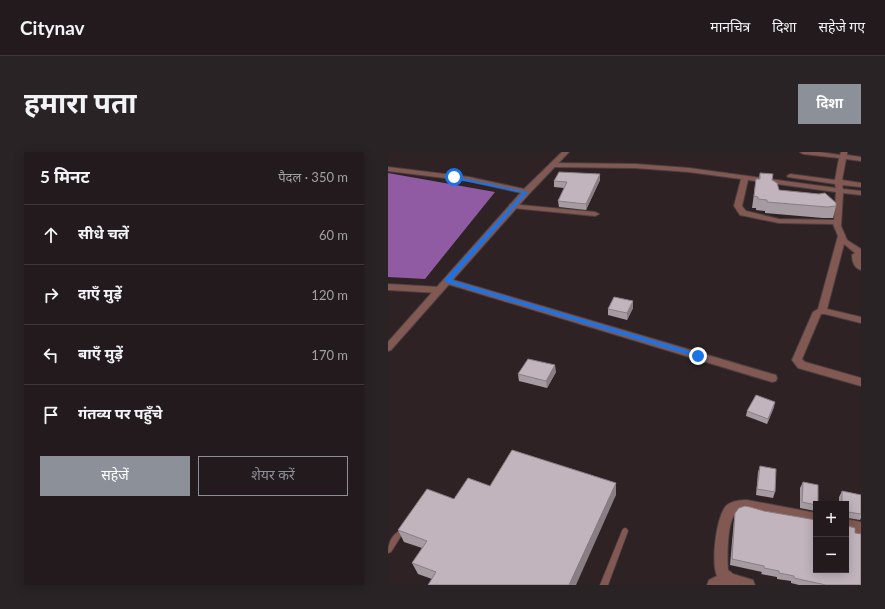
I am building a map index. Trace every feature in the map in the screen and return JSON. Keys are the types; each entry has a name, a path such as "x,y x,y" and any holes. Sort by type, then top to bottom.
{"street":[{"path":"388,348 513,206 566,152"},
{"path":"803,152 844,155 861,159"},
{"path":"844,155 839,185 837,226 844,241 861,253 856,255 856,260 861,267"},
{"path":"555,163 635,166 839,185 861,185"},
{"path":"388,168 469,180 526,192"},
{"path":"741,175 738,206 743,213 779,221 837,222"},
{"path":"839,185 861,193"},
{"path":"513,206 596,214"},
{"path":"822,311 842,236"},
{"path":"447,281 772,378"},
{"path":"388,287 439,290"},
{"path":"861,320 822,311 818,312 797,360 802,365 861,382"},
{"path":"728,580 722,574 721,562 725,523 732,509 740,505 747,505 813,518"},
{"path":"849,526 861,528"},
{"path":"714,585 720,580 728,580 748,585"}],"lane":[{"path":"604,585 625,531"},
{"path":"388,550 399,534"}],"shaded area":[{"path":"388,173 495,192 425,279 388,277"}],"building":[{"path":"559,172 600,174 586,204 558,201 567,182 554,181"},
{"path":"760,173 773,174 772,180 777,183 779,190 819,194 825,193 836,203 836,206 827,207 767,202 767,200 758,199 758,197 754,196 756,179 760,179"},
{"path":"614,297 633,301 627,313 608,309"},
{"path":"528,359 555,365 546,381 518,374"},
{"path":"756,395 775,402 768,419 747,411"},
{"path":"512,450 616,483 569,585 428,585 436,572 412,563 427,541 398,530 427,489 454,499 468,478 490,486"},
{"path":"760,466 776,469 775,492 757,489"},
{"path":"803,482 818,485 818,501 813,501 813,504 802,502"},
{"path":"842,491 861,495 861,514 849,512 849,501 842,501"},
{"path":"745,506 764,511 813,519 813,573 849,573 849,526 855,528 855,533 861,534 861,585 826,585 794,578 794,576 779,573 779,571 764,568 764,566 732,559 735,513 739,508"}],"route":[{"path":"454,177 526,192 447,281 698,356"}]}
